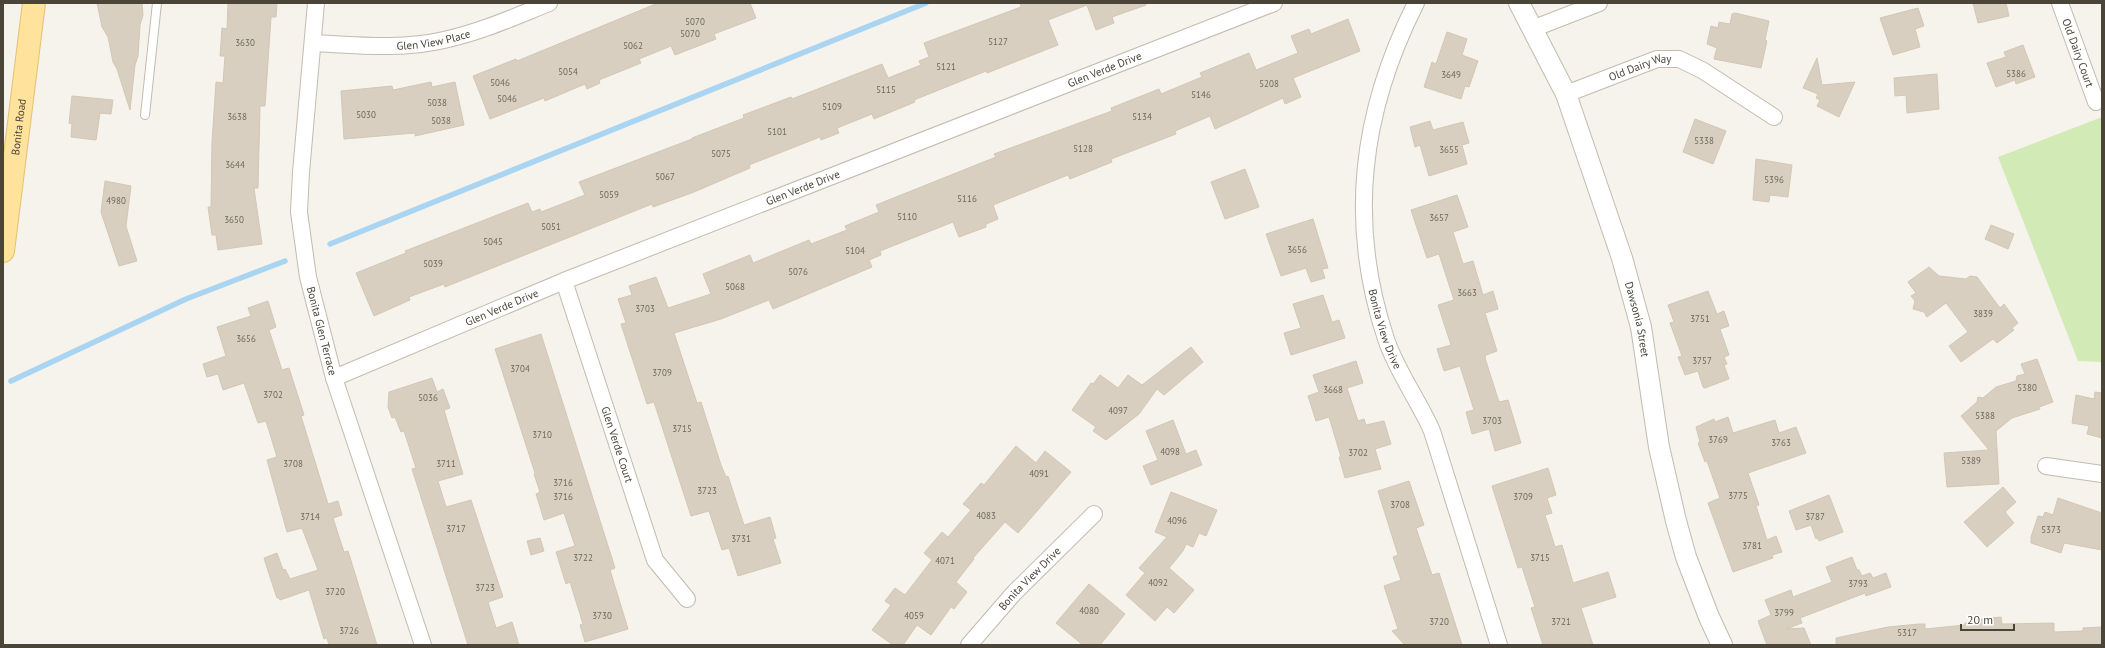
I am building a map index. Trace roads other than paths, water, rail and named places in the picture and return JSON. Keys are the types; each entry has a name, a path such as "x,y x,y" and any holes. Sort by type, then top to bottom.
{"main road":[{"name":"Bonita Road","path":"3,251 34,3"}],"street":[{"name":"Bonita Glen Terrace","path":"316,3 300,172 299,212 308,276 334,378 423,645"},
{"name":"Glen View Place","path":"313,42 378,46 444,40 488,28 549,3"},
{"name":"Glen Verde Drive","path":"334,378 564,281 1274,3"},
{"name":"Bonita View Drive","path":"1416,3 1391,57 1373,116 1364,178 1365,240 1377,307 1386,340 1399,371 1425,415 1432,431 1499,645"},
{"name":"Dawsonia Street","path":"1520,3 1566,94 1622,258 1641,327 1659,446 1676,522 1694,578 1722,645"},
{"path":"1532,29 1599,3"},
{"name":"Old Dairy Court","path":"2060,3 2099,101"},
{"name":"Old Dairy Way","path":"1566,94 1657,60 1679,59 1702,70 1774,117"},
{"name":"Glen Verde Court","path":"564,281 655,560 687,599"},
{"path":"2046,466 2102,474"},
{"name":"Bonita View Drive","path":"969,645 1024,582 1094,514"}],"lane":[{"path":"145,115 157,3"}],"waterway":[{"path":"330,244 926,3"},
{"path":"11,381 186,299 285,261"}]}
